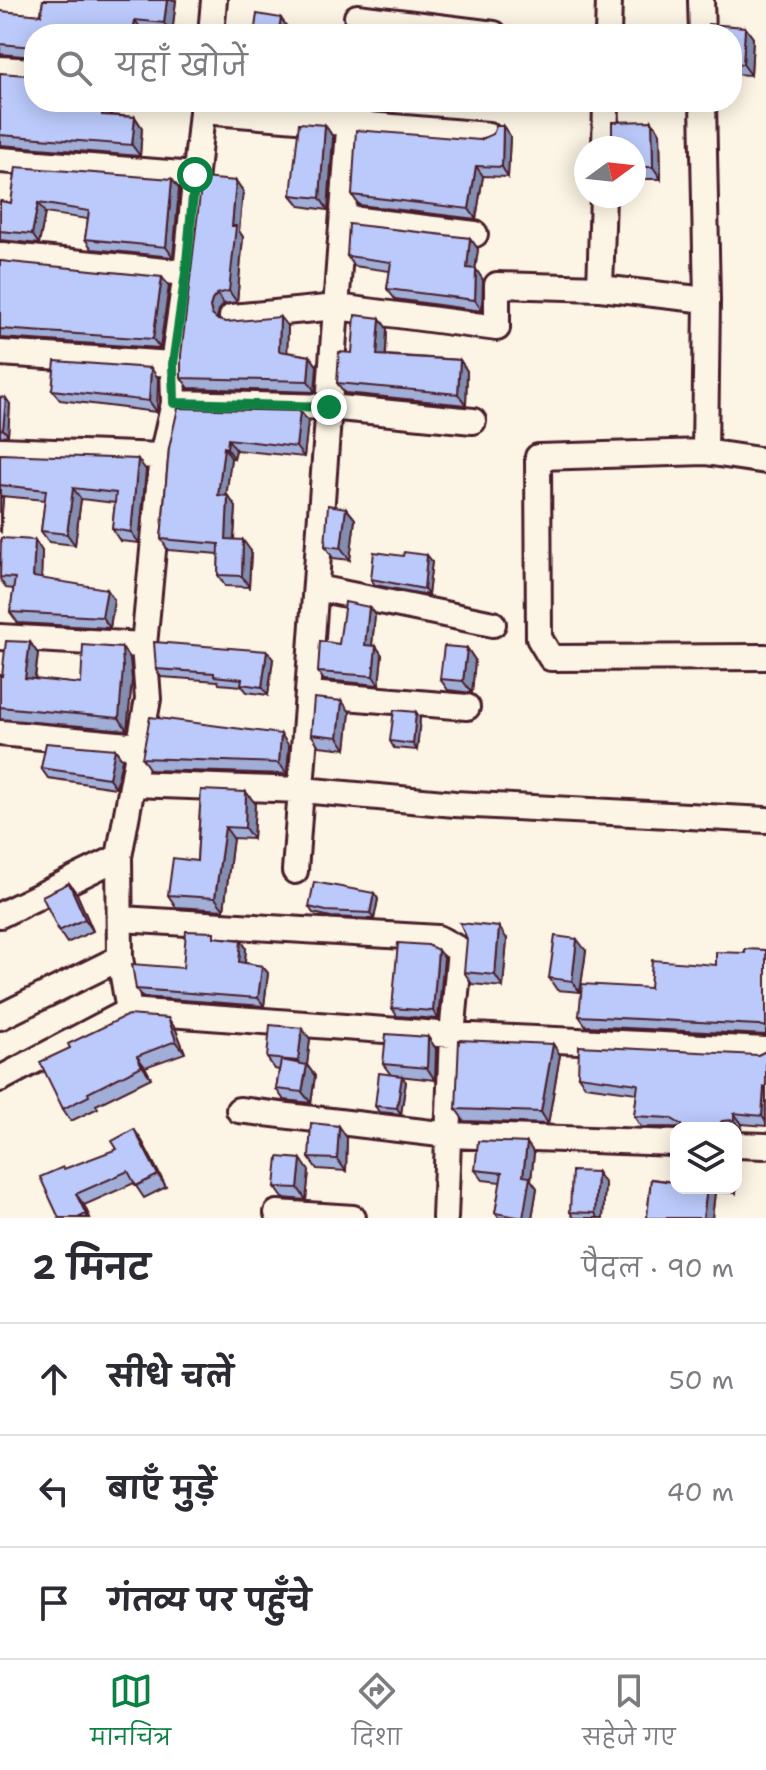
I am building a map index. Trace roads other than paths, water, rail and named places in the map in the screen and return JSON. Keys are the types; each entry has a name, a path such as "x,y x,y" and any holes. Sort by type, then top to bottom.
{"street":[{"path":"212,24 214,0"},
{"path":"608,24 609,0"},
{"path":"701,0 702,24"},
{"path":"357,17 413,24"},
{"path":"0,69 24,70"},
{"path":"129,1011 120,958 119,857 148,699 144,645 162,456 174,403 173,364 186,273 201,112"},
{"path":"329,112 488,135"},
{"path":"605,136 606,112"},
{"path":"703,112 707,300 705,452"},
{"path":"295,871 350,113"},
{"path":"0,160 195,175"},
{"path":"600,288 603,208"},
{"path":"343,218 475,234"},
{"path":"0,255 186,273"},
{"path":"232,317 337,307 497,328 497,285 600,288 707,300"},
{"path":"0,353 173,364"},
{"path":"174,403 329,407 473,421"},
{"path":"0,450 162,456"},
{"path":"766,461 705,452 538,457 539,638 551,658 766,657"},
{"path":"317,588 493,624"},
{"path":"0,637 144,645"},
{"path":"309,694 467,707"},
{"path":"0,733 139,746"},
{"path":"133,784 302,790 455,804 766,820"},
{"path":"0,915 119,857"},
{"path":"121,919 438,938 460,950 452,1035 445,1218"},
{"path":"0,1017 120,958"},
{"path":"0,1079 129,1011 452,1035 766,1050"},
{"path":"239,1110 448,1135 670,1143"},
{"path":"742,1145 766,1146"},
{"path":"277,1213 353,1218"}]}
